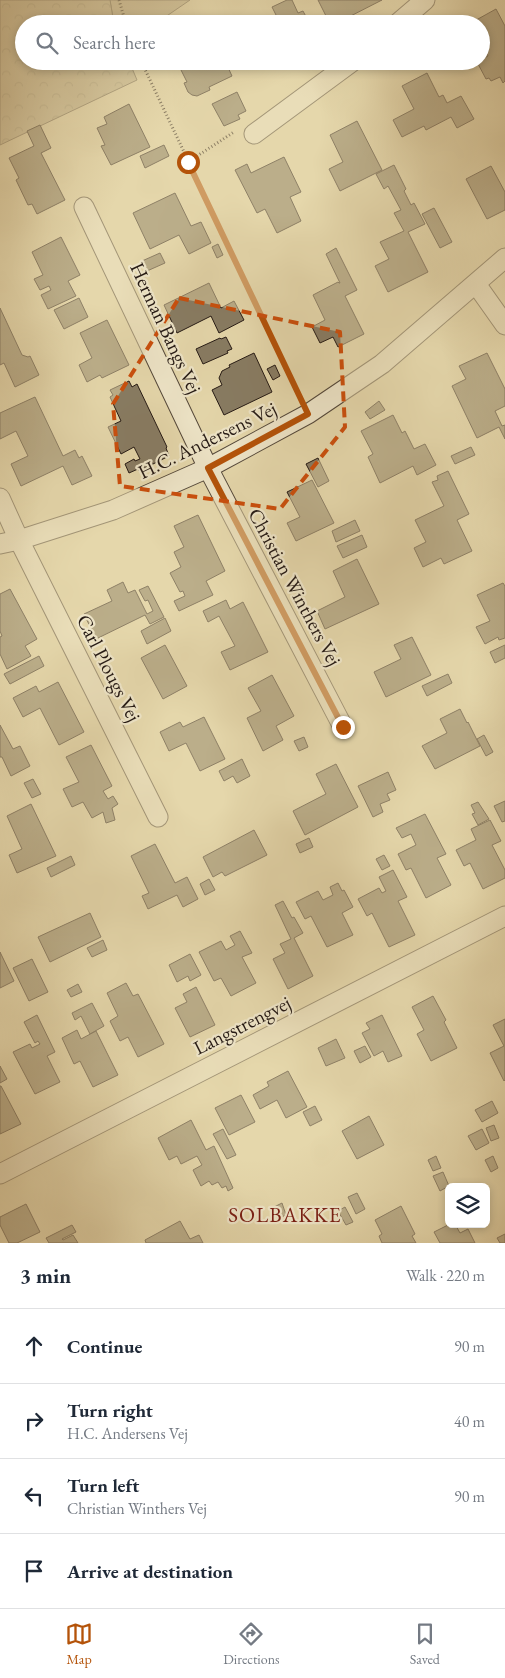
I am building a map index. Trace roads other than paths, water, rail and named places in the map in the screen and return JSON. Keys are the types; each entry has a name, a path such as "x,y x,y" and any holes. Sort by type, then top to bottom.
{"street":[{"path":"408,15 425,0"},
{"path":"254,134 341,70"},
{"name":"Herman Bangs Vej","path":"84,208 208,468"},
{"name":"H.C. Andersens Vej","path":"0,544 19,540 113,510 208,468 308,414 382,364 505,258"},
{"path":"476,284 505,325"},
{"name":"Christian Winthers Vej","path":"208,468 343,727"},
{"name":"Carl Plougs Vej","path":"0,498 19,540 158,817"},
{"name":"Langstrengvej","path":"0,1174 505,916"}],"district":[{"name":"SOLBAKKE","path":"285,1214"}]}
